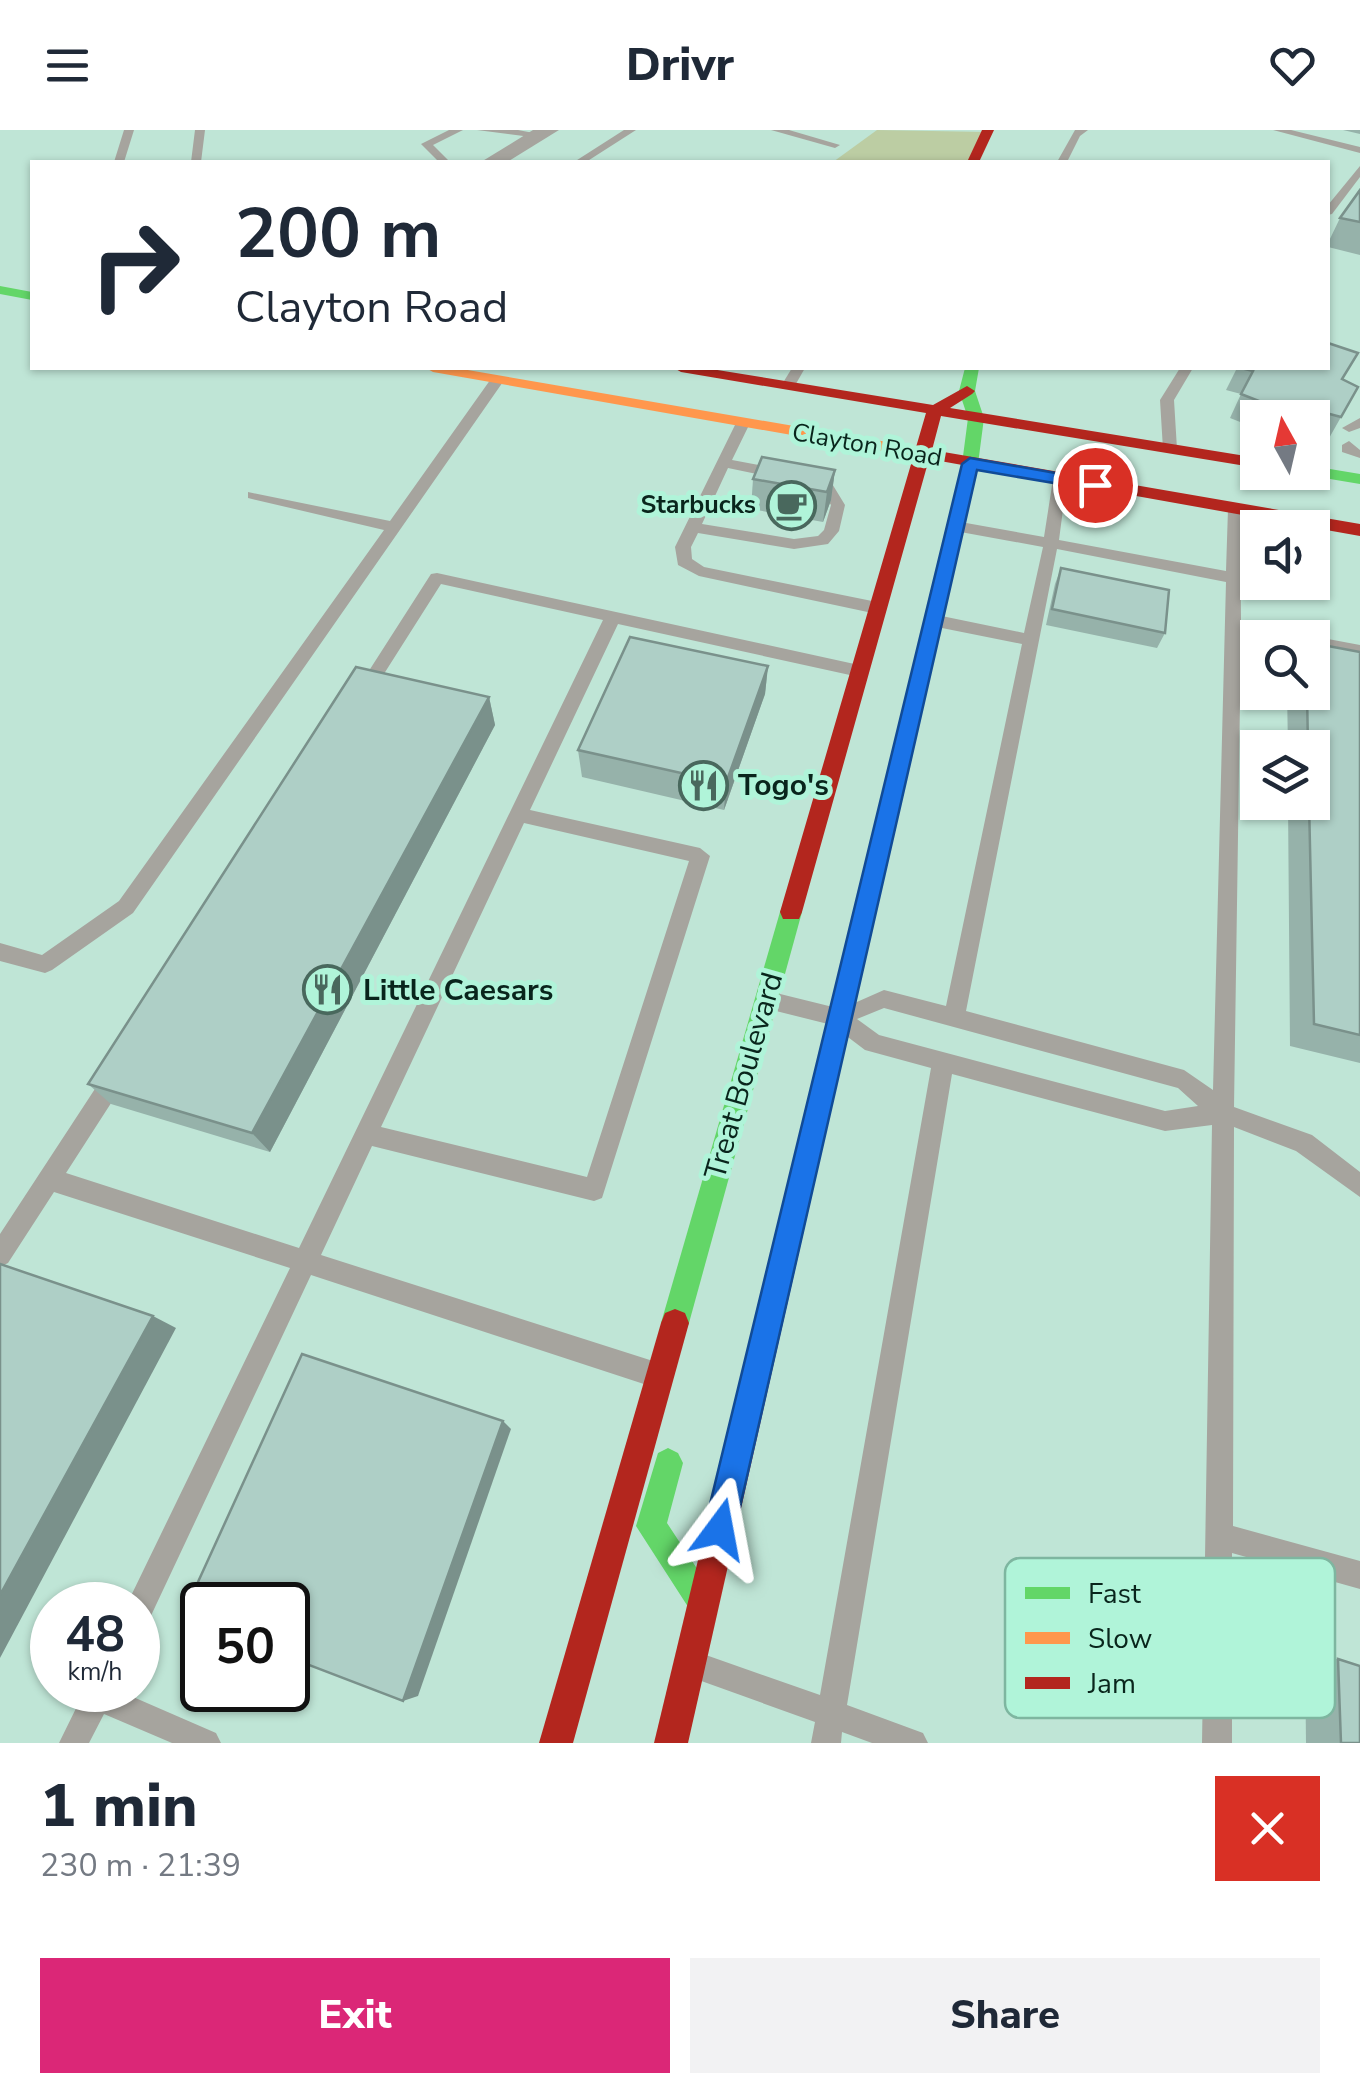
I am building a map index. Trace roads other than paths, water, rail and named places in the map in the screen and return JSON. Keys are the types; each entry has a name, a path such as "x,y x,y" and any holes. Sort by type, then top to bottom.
{"main road":[{"path":"974,160 988,130"},
{"path":"0,276 30,278"},
{"path":"0,290 30,296"},
{"name":"Clayton Road","path":"445,370 1360,530"},
{"name":"Clayton Road","path":"709,370 793,376 976,418 1240,459"},
{"path":"935,410 970,379"},
{"path":"670,1743 970,464 976,418 970,379"},
{"name":"Treat Boulevard","path":"556,1743 935,410"},
{"path":"1330,474 1360,479"},
{"path":"660,1376 671,1410"},
{"path":"673,1444 651,1526 703,1602"}],"street":[{"path":"495,160 544,132"}],"lane":[{"path":"120,160 128,130"},
{"path":"196,160 200,130"},
{"path":"443,160 426,144 458,130"},
{"path":"482,130 544,132"},
{"path":"582,160 631,130"},
{"path":"776,130 835,145"},
{"path":"1063,160 1076,134 1084,130"},
{"path":"1278,130 1360,150"},
{"path":"1330,209 1360,168"},
{"path":"1170,449 1167,400 1184,370"},
{"path":"0,952 45,964 126,906 498,379"},
{"path":"744,423 683,547 684,562 699,570 877,608"},
{"path":"693,527 808,544 823,540 831,531 838,505 826,485 724,463"},
{"path":"954,1017 1051,543 1060,479"},
{"path":"253,495 394,527"},
{"path":"1220,1558 1223,1113 1235,509"},
{"path":"955,526 1234,578"},
{"path":"346,719 437,578 859,671"},
{"path":"152,1582 612,619"},
{"path":"932,620 1031,640"},
{"path":"1232,626 1240,628"},
{"path":"1330,645 1360,651"},
{"path":"368,1134 594,1190 700,856 519,814"},
{"path":"838,1017 884,999 1184,1080 1223,1113 1304,1143 1360,1186"},
{"path":"766,1000 838,1017 874,1043 1165,1121 1223,1113"},
{"path":"829,1730 943,1062"},
{"path":"0,1255 124,1064"},
{"path":"49,1179 660,1376"},
{"path":"1220,1536 1297,1558"},
{"path":"1335,1569 1360,1576"},
{"path":"689,1663 829,1730 913,1743"},
{"path":"74,1743 89,1712"},
{"path":"139,1712 206,1743"},
{"path":"1217,1718 1217,1743"}],"place":[{"name":"Starbucks","path":"791,505"},
{"name":"Togo's","path":"703,785"},
{"name":"Little Caesars","path":"328,990"}]}
